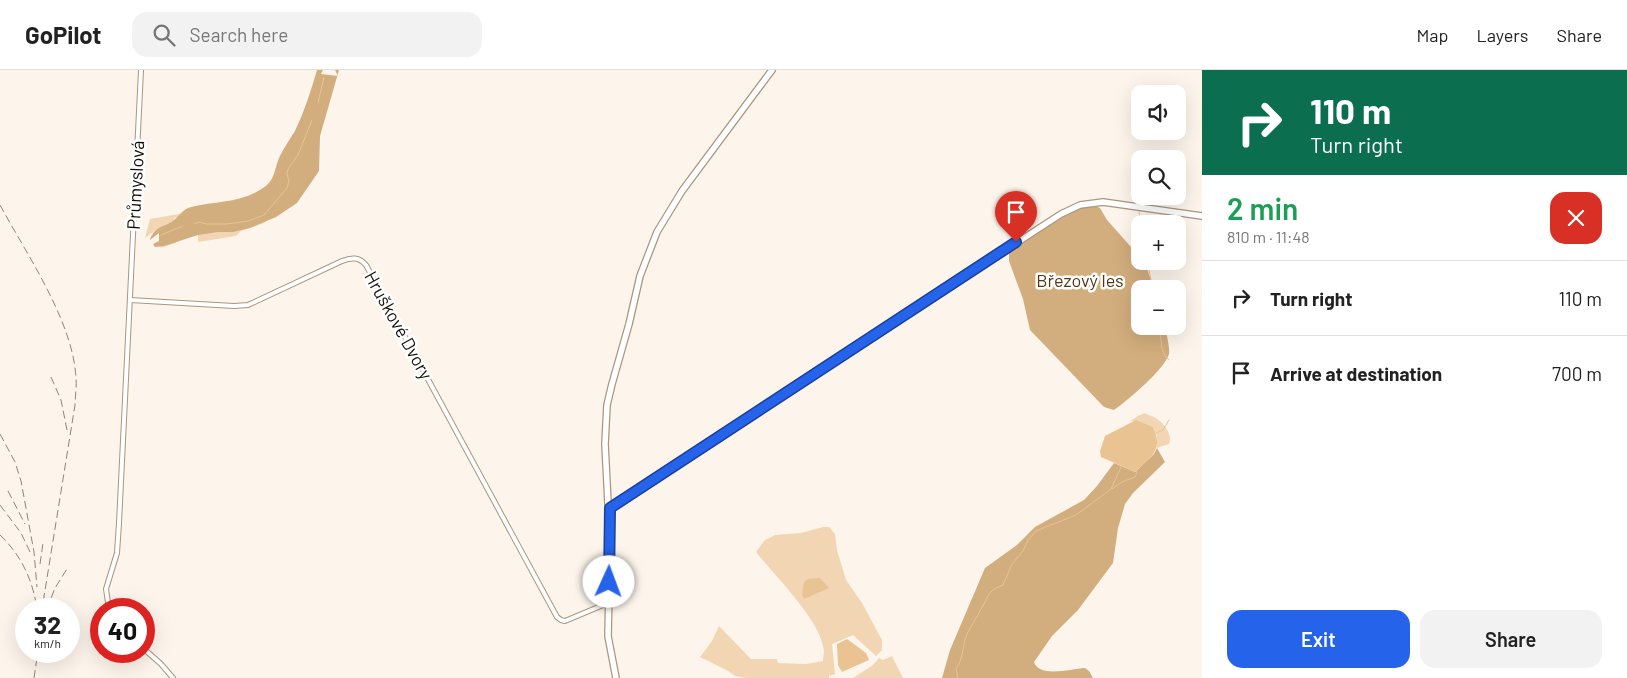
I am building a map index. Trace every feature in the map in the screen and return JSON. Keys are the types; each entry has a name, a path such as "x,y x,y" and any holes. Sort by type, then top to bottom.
{"street":[{"name":"Průmyslová","path":"130,300 141,70"},
{"path":"616,678 608,636 610,508 605,444 607,405 640,276 657,232 682,191 772,70"},
{"path":"610,508 1061,214 1080,204 1103,202 1202,216"},
{"name":"Hruškové Dvory","path":"130,300 234,306 248,304 342,261 351,258 360,259 366,265 557,617 565,620 608,603"},
{"path":"107,598 106,589 117,553 118,541 130,300"},
{"path":"155,659 173,678"}],"shaded area":[{"path":"190,212 269,219 264,223 241,231 236,236 198,242 198,225 186,215 174,218 176,243 160,248 165,239 156,230 145,238 150,219"},
{"path":"1145,413 1156,418 1165,427 1170,437 1169,444 1157,448 1157,436 1153,427 1132,421 1129,422"},
{"path":"1136,420 1153,427 1157,442 1151,457 1135,472 1101,457 1100,451 1105,436"},
{"path":"829,527 835,534 837,550 846,580 862,603 882,640 882,650 876,656 853,635 832,644 835,674 829,676 829,678 746,678 735,676 700,657 712,641 719,626 751,659 777,659 778,663 806,664 823,661 824,648 813,622 756,552 765,540 775,535 801,533"},
{"path":"820,578 829,588 804,599 802,595 804,582 808,579"},
{"path":"847,639 866,653 869,660 842,672 838,665 837,644"},
{"path":"892,656 903,678 853,678 873,665 879,658 883,660"}],"green space":[{"path":"317,70 323,70 321,74 337,76 320,136 319,171 297,203 276,217 250,228 233,232 198,235 155,247 153,244 159,241 159,233 150,240 152,235 173,221 186,209 240,198 258,191 270,182 281,154 298,124"},
{"name":"Březový les","path":"1093,205 1100,208 1107,220 1131,247 1131,270 1147,270 1151,280 1131,280 1131,335 1167,335 1169,347 1169,354 1161,368 1114,410 1104,407 1030,330 1023,299 1009,261 1009,250 1078,207"},
{"path":"1157,448 1165,462 1133,493 1125,504 1118,528 1113,563 1078,610 1052,636 1034,662 1042,670 1049,671 1085,668 1093,678 942,678 950,650 985,568 1017,545 1035,527 1084,500 1114,463 1135,472 1154,454"}],"waterway":[{"path":"318,103 324,77"},
{"path":"194,224 199,222 227,224 248,221 264,215 287,188 289,181 288,169 298,155 312,120"},
{"path":"1139,209 1139,215"},
{"path":"161,235 183,226"},
{"path":"1149,270 1151,280"},
{"path":"1160,335 1163,353 1169,360"},
{"path":"1156,433 1163,430 1169,420"},
{"path":"958,678 956,669 968,632 989,594 994,589 1003,585 1012,564 1023,551 1028,540 1036,531 1076,515 1111,489 1122,465"},
{"path":"1112,489 1122,482 1135,477 1136,470"}],"railway":[{"path":"0,205 58,311 73,356 76,378 75,405 44,598"},
{"path":"51,377 61,400 67,430"},
{"path":"0,434 15,462 21,481 34,552 37,587"},
{"path":"8,491 25,524"},
{"path":"0,505 21,533 30,552"},
{"path":"0,535 20,560 29,578 35,598"},
{"path":"40,564 43,543"},
{"path":"51,598 67,569"},
{"path":"34,678 36,663"}],"route":[{"path":"609,582 610,508 1016,242"}]}
